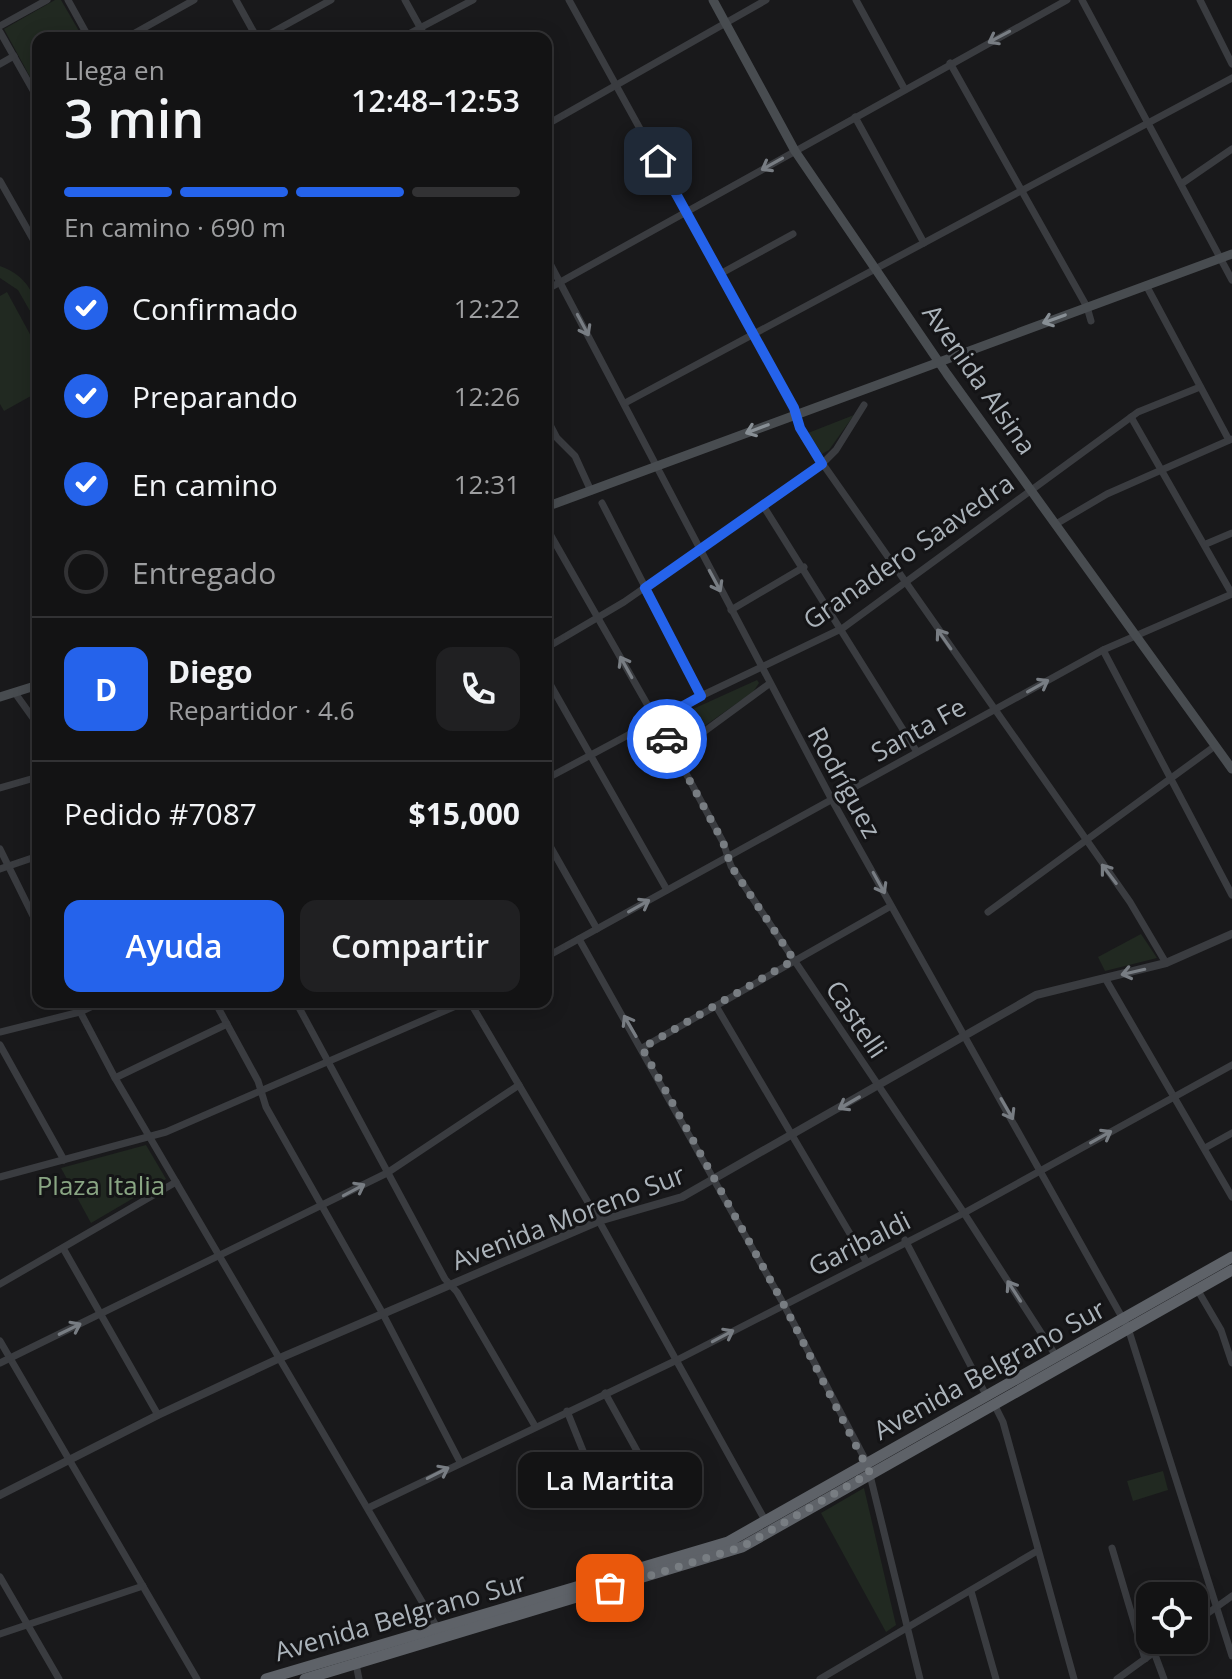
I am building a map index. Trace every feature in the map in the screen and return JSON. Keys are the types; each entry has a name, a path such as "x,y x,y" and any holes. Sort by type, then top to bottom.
{"highway":[{"name":"Avenida Belgrano Sur","path":"266,1679 729,1552 768,1526 1125,1324 1232,1257"},
{"name":"Avenida Belgrano Sur","path":"990,1399 1056,1356 1232,1270"},
{"name":"Avenida Belgrano Sur","path":"305,1679 439,1634"}],"main road":[{"name":"Avenida Alsina","path":"713,0 795,151 940,362 1232,769"},
{"path":"552,505 1232,254"},
{"path":"0,697 32,687"}],"street":[{"path":"32,83 0,29 47,0"},
{"path":"68,0 86,32"},
{"path":"137,32 194,0"},
{"path":"236,0 256,32"},
{"path":"271,32 331,0"},
{"path":"405,0 423,32"},
{"path":"413,32 473,0"},
{"path":"569,0 822,464 1086,844 1130,902 1166,963"},
{"path":"552,122 766,0"},
{"path":"856,0 904,88"},
{"path":"552,287 1067,0"},
{"path":"1082,0 1232,280"},
{"path":"1200,0 1232,64"},
{"path":"0,64 14,56"},
{"path":"950,63 1087,307 1091,321"},
{"path":"625,403 1232,78"},
{"path":"855,117 924,243"},
{"path":"1181,184 1232,149"},
{"path":"0,181 32,237"},
{"path":"720,274 793,234"},
{"name":"Rodríguez","path":"552,267 761,670 1125,1324 1232,1656"},
{"path":"1056,524 1107,494 1231,440 1146,285"},
{"name":"Granadero Saavedra","path":"552,776 701,696 761,670 843,628 1131,417 1200,387"},
{"path":"552,645 599,619 822,464 836,450 864,405"},
{"path":"1131,417 1232,594"},
{"path":"552,428 575,456 591,491"},
{"path":"602,503 701,696"},
{"path":"764,507 843,628 917,752"},
{"path":"1206,544 1232,533"},
{"name":"Castelli","path":"552,537 675,753 728,857 1056,1356"},
{"path":"731,610 804,567"},
{"name":"Santa Fe","path":"552,954 1103,650 1232,594"},
{"path":"1103,650 1174,779 1232,895"},
{"path":"675,753 769,684"},
{"path":"552,688 667,890"},
{"path":"15,693 32,717"},
{"path":"988,912 1086,844 1215,746"},
{"path":"0,788 32,779"},
{"path":"0,849 32,913"},
{"path":"552,850 597,929"},
{"path":"0,869 32,858"},
{"path":"642,1048 891,906"},
{"name":"Avenida Moreno Sur","path":"0,1495 68,1459 280,1358 599,1221 674,1201 1036,995 1166,963 1232,934"},
{"path":"579,939 783,1303 869,1468 920,1679"},
{"path":"1105,978 1232,1197"},
{"path":"716,1006 866,1261"},
{"path":"78,1008 115,1078 439,1634"},
{"path":"0,1032 88,1008"},
{"path":"218,1008 262,1093 266,1107 383,1314 460,1462"},
{"path":"299,1008 387,1173 535,1426"},
{"path":"0,1177 150,1137 262,1093 455,1008"},
{"path":"472,1008 599,1221 768,1526"},
{"path":"115,1078 227,1024"},
{"path":"0,1045 64,1160"},
{"name":"Garibaldi","path":"368,1508 677,1360 905,1240 964,1213 1232,1065"},
{"path":"0,1363 222,1257 387,1173 519,1085"},
{"path":"1205,1148 1232,1133"},
{"path":"0,1284 176,1182"},
{"path":"905,1240 1003,1422 1074,1679"},
{"path":"63,1248 158,1415"},
{"path":"1197,1289 1221,1330 1232,1363"},
{"path":"0,1341 197,1679"},
{"path":"605,1393 642,1460"},
{"path":"567,1411 596,1483"},
{"path":"1112,1548 1145,1659"},
{"path":"820,1679 1037,1551"},
{"path":"0,1577 59,1679"},
{"path":"0,1634 143,1586"},
{"path":"971,1591 996,1679"},
{"path":"1208,1613 1232,1596"},
{"path":"1117,1679 1151,1654"},
{"path":"1155,1654 1164,1679"},
{"path":"356,1664 359,1679"}],"green space":[{"path":"55,0 61,0 80,32 32,32 32,80 4,29"},
{"path":"0,266 24,282 32,294 32,314 18,290 0,278"},
{"path":"7,292 32,338 32,395 4,411 0,404 0,296"},
{"path":"854,415 829,450 822,454 808,433"},
{"path":"757,680 759,683 753,692 676,746 662,723"},
{"path":"1141,934 1157,958 1105,971 1098,957"},
{"name":"Plaza Italia","path":"146,1145 166,1179 91,1223 61,1168"},
{"path":"1163,1471 1168,1490 1133,1501 1127,1481"},
{"path":"864,1488 896,1625 886,1632 821,1513"}],"way so far":[{"path":"610,1588 742,1547 870,1473 783,1303 642,1048 794,960 731,866 723,842 667,739"}],"place":[{"name":"La Martita","path":"610,1588"}],"route":[{"path":"658,161 794,408 804,437 822,464 645,588 701,696 656,721 667,739"}]}
